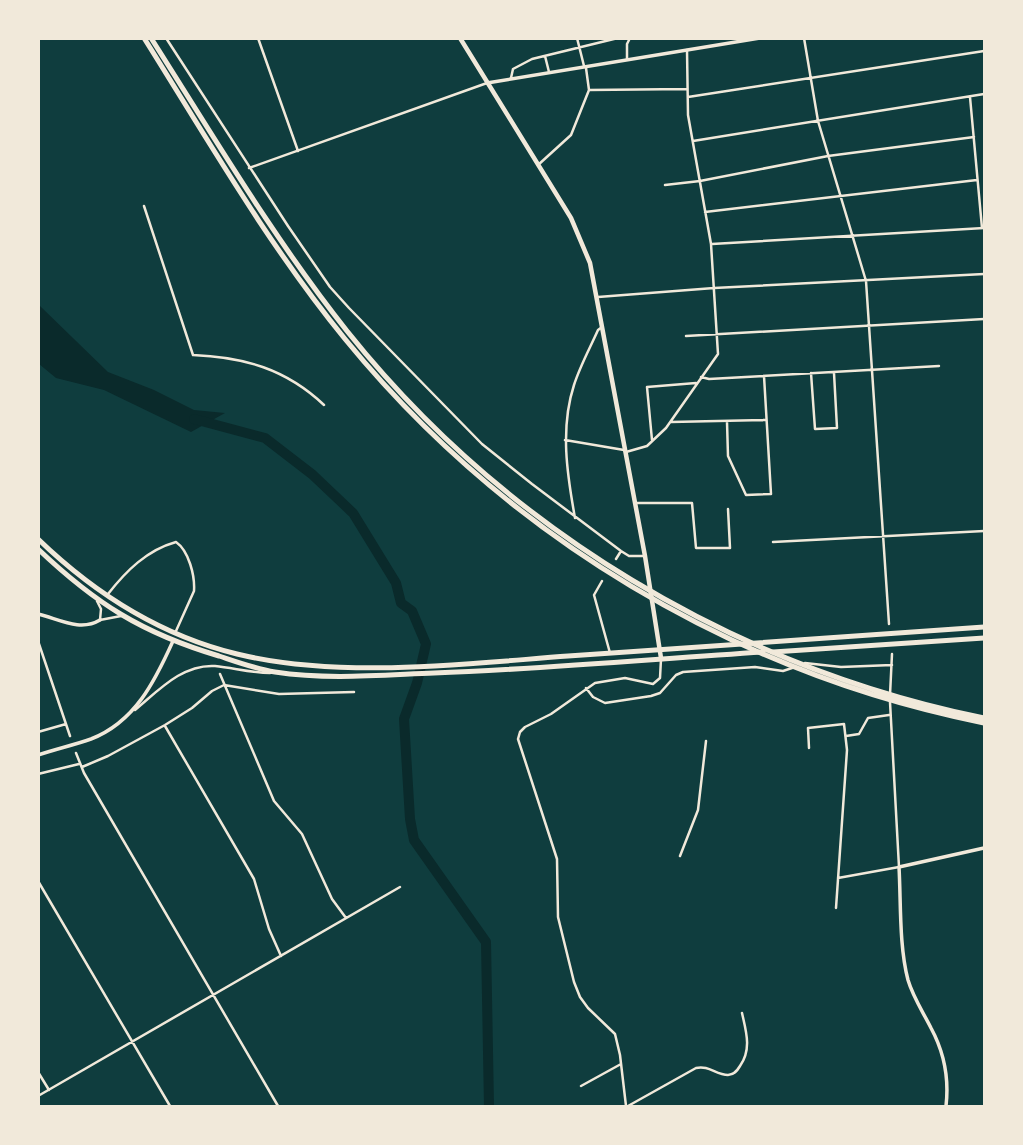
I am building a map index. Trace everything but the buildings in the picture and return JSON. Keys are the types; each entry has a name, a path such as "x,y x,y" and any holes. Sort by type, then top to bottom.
{"highway":[{"path":"144,38 279,250 320,307 384,385 428,431 512,505 590,561 718,634 776,660 859,691 985,720"},
{"path":"151,38 292,257 348,333 384,374 434,428 505,491 642,589"},
{"path":"38,539 106,597 175,634 235,653 272,661 318,666 470,663 985,627"},
{"path":"38,549 73,582 123,617 172,641 234,661 284,673 365,676 470,672 985,638"}],"main road":[{"path":"460,38 571,218 590,262 645,556 661,658"}],"street":[{"path":"166,38 312,262 349,308 482,444 621,551 629,555 645,556"},
{"path":"258,38 298,151"},
{"path":"538,165 571,135 589,90 577,38"},
{"path":"511,78 513,69 532,59 618,38"},
{"path":"627,59 627,44 630,38"},
{"path":"249,168 487,83 760,38"},
{"path":"804,38 818,121 866,281 889,624"},
{"path":"565,440 626,451 647,446 670,422 718,354 711,244 693,141 687,50"},
{"path":"688,97 985,51"},
{"path":"545,56 549,72"},
{"path":"589,90 688,89"},
{"path":"693,141 985,94"},
{"path":"711,244 983,228 971,97"},
{"path":"665,185 700,181 828,156 974,137"},
{"path":"705,212 977,180"},
{"path":"144,206 194,355 251,361 286,377 324,405"},
{"path":"598,297 714,288 985,274"},
{"path":"686,337 985,319"},
{"path":"575,518 565,440 567,416 574,386 598,330 603,326"},
{"path":"701,377 709,379 939,366"},
{"path":"811,373 816,429 837,428 834,373"},
{"path":"727,422 728,456 746,495 771,494 764,376"},
{"path":"652,440 647,387 698,383"},
{"path":"670,422 766,420"},
{"path":"635,503 692,503 696,548 730,548 728,509"},
{"path":"773,542 985,531"},
{"path":"106,597 136,563 167,544 176,542 181,545 189,561 195,585 152,685 135,710"},
{"path":"616,559 621,551"},
{"path":"602,581 594,595 610,653"},
{"path":"97,600 101,609 100,620"},
{"path":"38,614 83,626 115,616 123,617"},
{"path":"38,641 70,736"},
{"path":"892,654 890,715 906,972 912,992 941,1052 946,1075 946,1107"},
{"path":"661,658 660,678 653,684 625,678 595,683 520,732 518,739 557,859 558,917 577,991 588,1008 615,1034 627,1107 696,1068 706,1067 726,1075 736,1072 747,1050 742,1013"},
{"path":"38,662 44,660"},
{"path":"586,688 593,697 605,703 660,693 676,675 695,670 755,667 783,671 810,662 832,667 892,665"},
{"path":"38,755 91,739 115,726 170,680 198,668 214,666 268,674 284,673"},
{"path":"220,674 274,800 302,834 332,899 345,918"},
{"path":"38,774 108,756 192,708 212,691 224,685 279,694 354,692"},
{"path":"846,736 859,734 869,718 890,715"},
{"path":"38,732 66,724"},
{"path":"165,724 254,879 269,929 281,956"},
{"path":"809,748 808,728 844,724 847,750 835,908"},
{"path":"680,856 698,810 706,741"},
{"path":"76,753 278,1107"},
{"path":"838,878 985,848"},
{"path":"38,881 170,1107"},
{"path":"38,1096 400,887"},
{"path":"581,1086 621,1064"},
{"path":"38,1072 49,1090"}],"water":[{"path":"39,305 108,372 154,390 194,410 225,413 191,432 104,390 56,378 39,364"}],"waterway":[{"path":"194,419 265,438 313,475 353,513 396,583 401,603 412,611 426,644 417,683 404,719 410,819 414,840 486,942 489,1106"}]}
